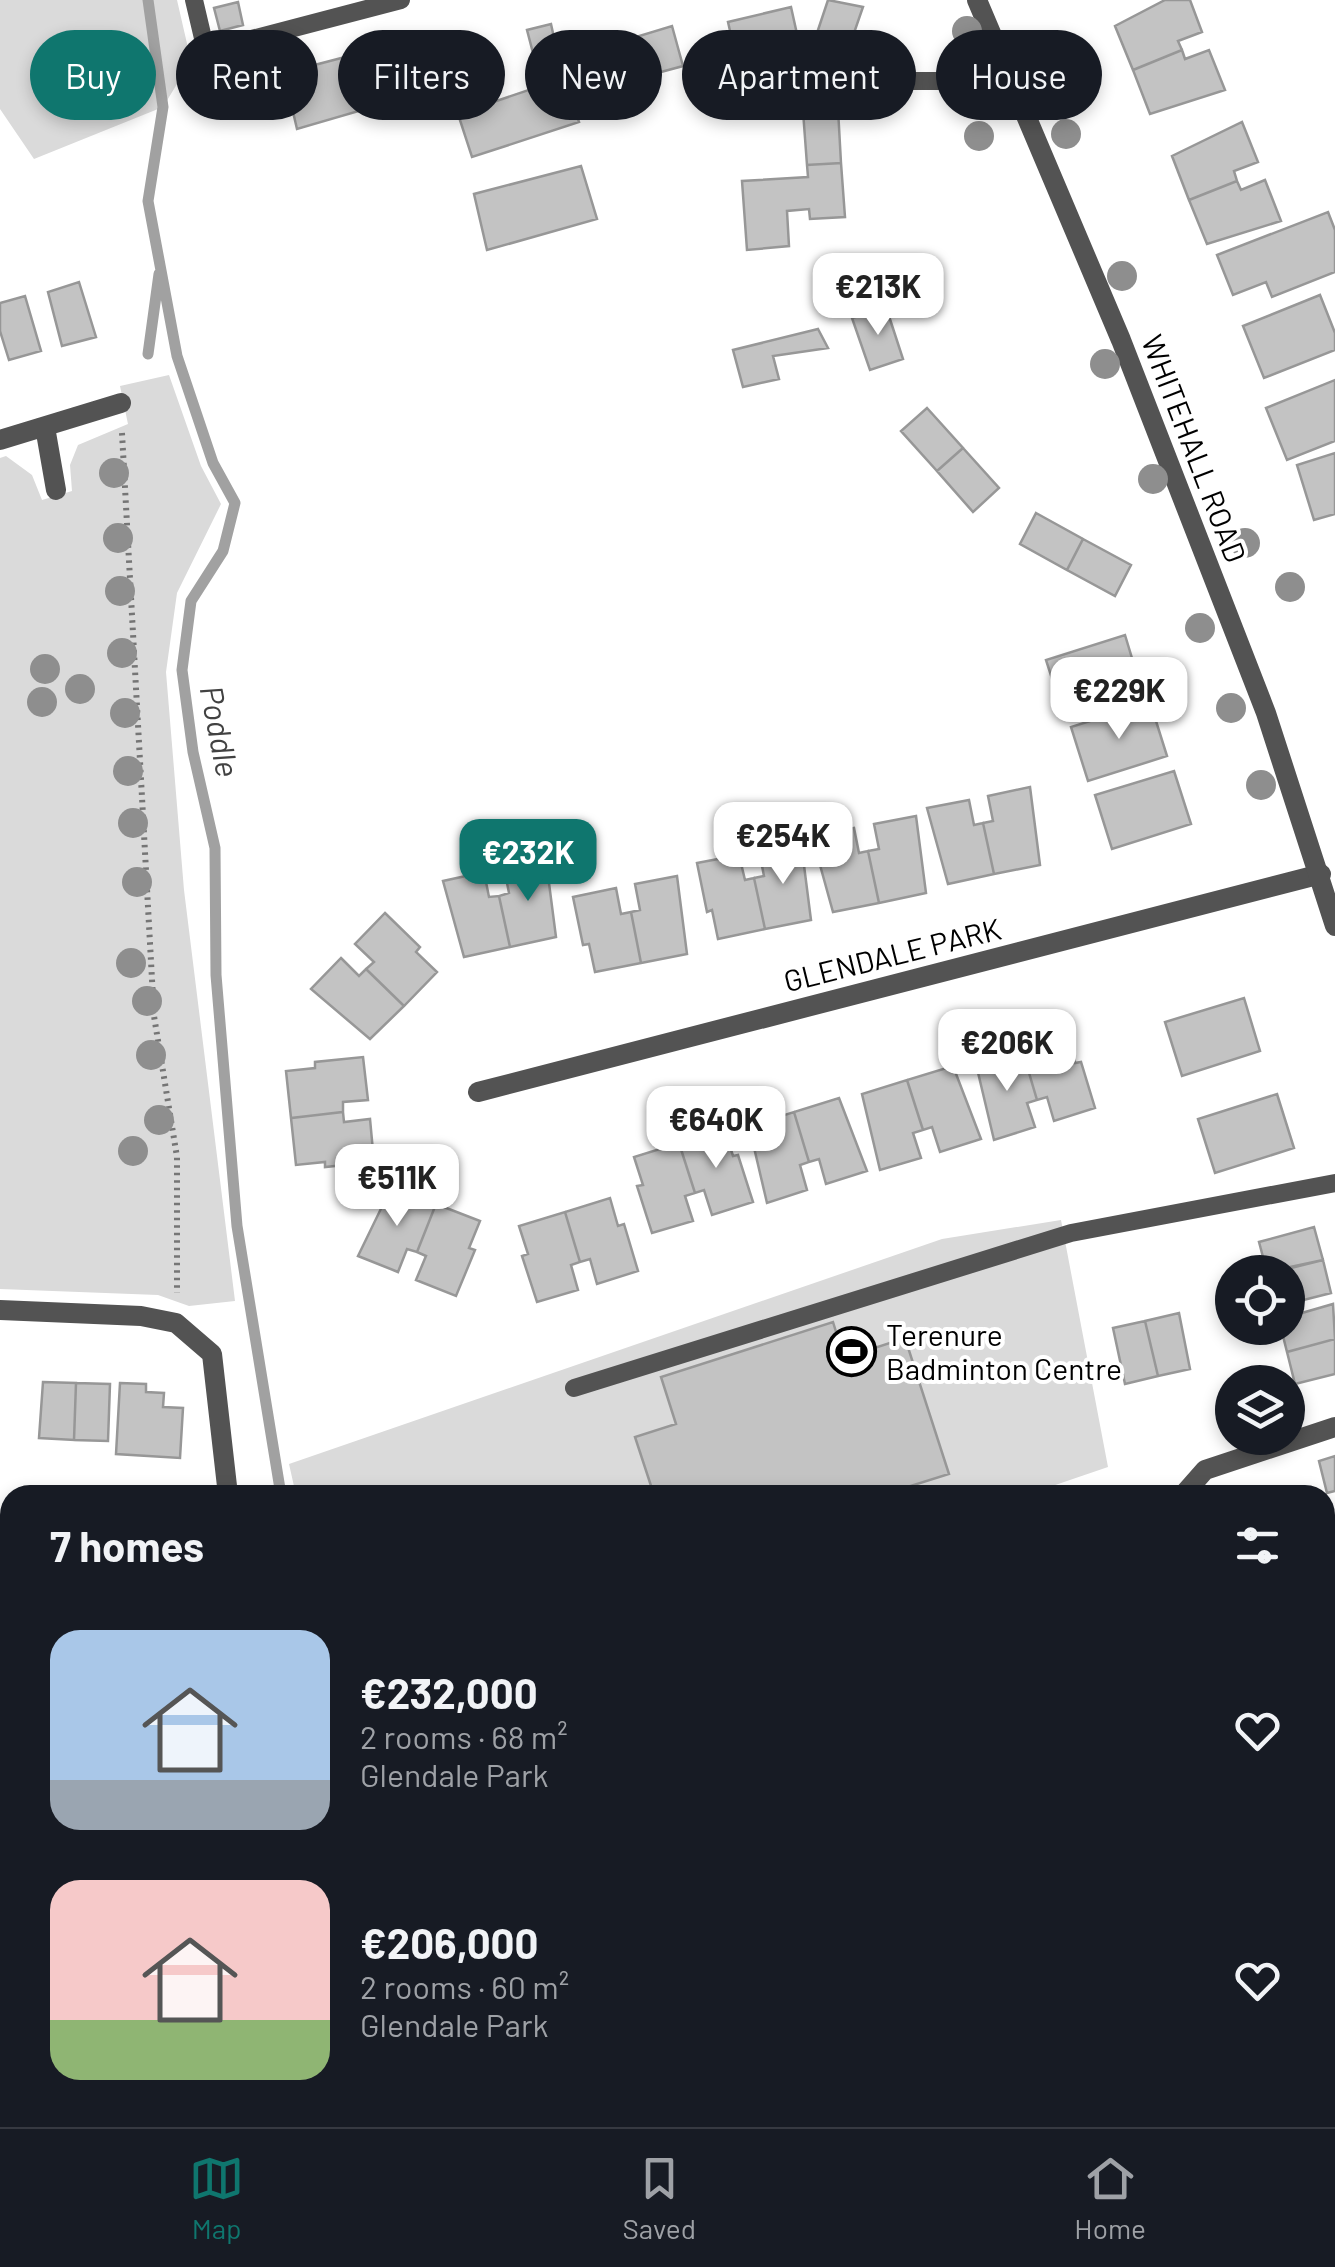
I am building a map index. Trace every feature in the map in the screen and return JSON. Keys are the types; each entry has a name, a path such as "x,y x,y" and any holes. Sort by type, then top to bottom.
{"street":[{"name":"WHITEHALL ROAD","path":"978,0 991,30"},
{"name":"WHITEHALL ROAD","path":"1028,120 1121,340 1266,713 1335,926"},
{"path":"0,440 120,403"},
{"path":"45,427 56,490"},
{"name":"GLENDALE PARK","path":"478,1092 1321,874"},
{"path":"0,1310 141,1316 176,1323 212,1354 227,1485"},
{"path":"1192,1485 1205,1470 1335,1427"}],"lane":[{"path":"194,0 206,52 401,0"},
{"path":"574,1388 1071,1233 1335,1182"}],"path":[{"path":"120,403 154,1016 178,1157 177,1304"}],"shaded area":[{"path":"0,0 177,0 184,30 176,30 176,86 163,107 156,110 156,30 30,30 30,120 131,120 34,159 0,109"},
{"path":"169,375 201,466 221,504 177,593 166,672 184,890 235,1301 189,1306 158,1295 0,1289 0,458 6,456 32,475 42,500 72,491 70,465 78,445 128,424 120,386"},
{"name":"Terenure Badminton Centre","path":"1061,1220 1108,1467 1055,1485 294,1485 289,1464 942,1239"}],"building":[{"path":"828,0 863,7 855,30 818,30"},
{"path":"1165,0 1190,0 1202,32 1178,41 1182,50 1133,70 1115,26"},
{"path":"238,2 243,25 220,30 214,8"},
{"path":"791,7 796,30 730,30 728,22"},
{"path":"551,24 552,30 527,30"},
{"path":"672,26 682,66 662,72 662,30 659,30"},
{"path":"1182,50 1185,59 1209,50 1225,90 1150,114 1133,70"},
{"path":"338,59 338,117 297,129 295,120 318,120 318,64"},
{"path":"525,91 525,120 579,122 472,157 460,120 505,120 505,98"},
{"path":"804,120 839,120 841,163 807,165"},
{"path":"1242,122 1258,162 1234,171 1237,181 1189,200 1172,156"},
{"path":"841,163 845,217 810,219 809,209 787,211 789,246 747,250 742,181 808,177 807,165"},
{"path":"581,166 597,219 487,250 474,194"},
{"path":"1265,180 1281,221 1207,244 1189,200 1237,181 1241,190"},
{"path":"1328,212 1335,230 1335,272 1272,297 1266,282 1233,295 1217,255"},
{"path":"868,256 886,307 852,318 835,267"},
{"path":"79,282 96,337 62,346 48,292"},
{"path":"1320,295 1335,333 1335,350 1264,378 1243,326"},
{"path":"25,296 41,351 9,360 0,331 0,303"},
{"path":"886,307 903,359 870,370 852,318"},
{"path":"818,329 828,348 773,356 779,379 743,387 733,350"},
{"path":"1335,380 1335,441 1287,460 1266,408"},
{"path":"927,408 963,448 937,471 901,431"},
{"path":"963,448 999,488 973,512 937,471"},
{"path":"1335,453 1335,514 1314,520 1297,465"},
{"path":"1036,513 1083,539 1067,570 1020,544"},
{"path":"1083,539 1131,565 1115,596 1067,570"},
{"path":"1125,635 1141,688 1063,713 1046,660"},
{"path":"1150,702 1167,756 1088,781 1071,727"},
{"path":"1174,771 1191,824 1112,849 1095,795"},
{"path":"1030,787 1040,865 994,874 983,823 993,821 988,796"},
{"path":"969,800 974,825 983,823 994,874 948,884 927,808"},
{"path":"916,816 926,893 879,903 868,851 879,849 874,824"},
{"path":"854,828 859,853 868,851 879,903 833,912 812,836"},
{"path":"801,842 811,920 765,929 754,878 764,876 759,851"},
{"path":"739,855 745,880 754,878 765,929 718,939 712,910 707,912 697,863"},
{"path":"546,860 556,937 510,947 499,896 509,893 504,868"},
{"path":"484,872 489,897 499,896 510,947 464,957 443,881"},
{"path":"677,876 687,954 641,963 631,912 640,910 635,884"},
{"path":"616,888 621,914 631,912 641,963 595,972 589,944 583,945 573,897"},
{"path":"385,913 420,947 416,952 437,972 404,1006 366,969 374,962 355,944"},
{"path":"341,958 359,976 366,969 404,1006 370,1039 311,989"},
{"path":"1244,998 1260,1051 1182,1076 1165,1022"},
{"path":"1066,1035 1075,1063 1081,1062 1095,1108 1054,1121 1047,1097 1037,1100 1022,1049"},
{"path":"1022,1049 1037,1100 1027,1103 1035,1127 994,1140 976,1064"},
{"path":"363,1057 368,1100 343,1102 343,1112 291,1118 286,1071 315,1068 315,1062"},
{"path":"953,1066 981,1139 940,1152 932,1127 923,1130 907,1080"},
{"path":"907,1080 923,1130 913,1133 921,1158 880,1170 862,1094"},
{"path":"1277,1094 1294,1148 1215,1173 1198,1119"},
{"path":"839,1098 867,1171 826,1184 819,1159 809,1162 794,1112"},
{"path":"343,1112 344,1122 370,1119 374,1162 325,1167 325,1162 296,1165 291,1118"},
{"path":"794,1112 809,1162 800,1165 807,1190 767,1203 749,1126"},
{"path":"724,1128 733,1156 738,1155 753,1202 712,1215 704,1190 695,1193 679,1143"},
{"path":"679,1143 695,1193 685,1196 693,1221 652,1233 637,1186 643,1185 634,1157"},
{"path":"392,1186 436,1204 417,1252 407,1249 398,1272 358,1256"},
{"path":"610,1198 618,1226 624,1224 638,1271 597,1284 590,1259 580,1262 565,1212"},
{"path":"436,1204 480,1221 469,1248 475,1250 456,1296 416,1280 426,1256 417,1252"},
{"path":"565,1212 580,1262 571,1265 578,1290 537,1302 522,1256 528,1254 519,1226"},
{"path":"1314,1227 1323,1260 1305,1264 1305,1255 1262,1255 1259,1242"},
{"path":"1323,1260 1331,1293 1305,1300 1305,1264"},
{"path":"1333,1304 1335,1339 1287,1352 1285,1345 1305,1345 1305,1312"},
{"path":"1179,1313 1190,1369 1158,1376 1145,1321"},
{"path":"1145,1321 1158,1376 1125,1384 1113,1328"},
{"path":"833,1322 844,1358 905,1338 949,1474 914,1485 651,1485 635,1437 676,1424 661,1377"},
{"path":"1335,1339 1335,1374 1305,1382 1305,1365 1290,1365 1287,1352"},
{"path":"43,1382 76,1383 74,1440 39,1438"},
{"path":"76,1383 110,1384 108,1441 74,1440"},
{"path":"120,1383 146,1384 146,1392 164,1393 163,1407 183,1408 180,1458 116,1454"},
{"path":"1335,1456 1335,1485 1325,1485 1319,1461"}],"waterway":[{"name":"Poddle","path":"148,0 163,107 148,201 177,356 213,463 235,503 223,551 191,601 182,670 193,752 215,848 216,975 237,1226 279,1485"},
{"path":"148,354 159,274"}],"place":[{"name":"Terenure Badminton Centre","path":"851,1351"}]}
